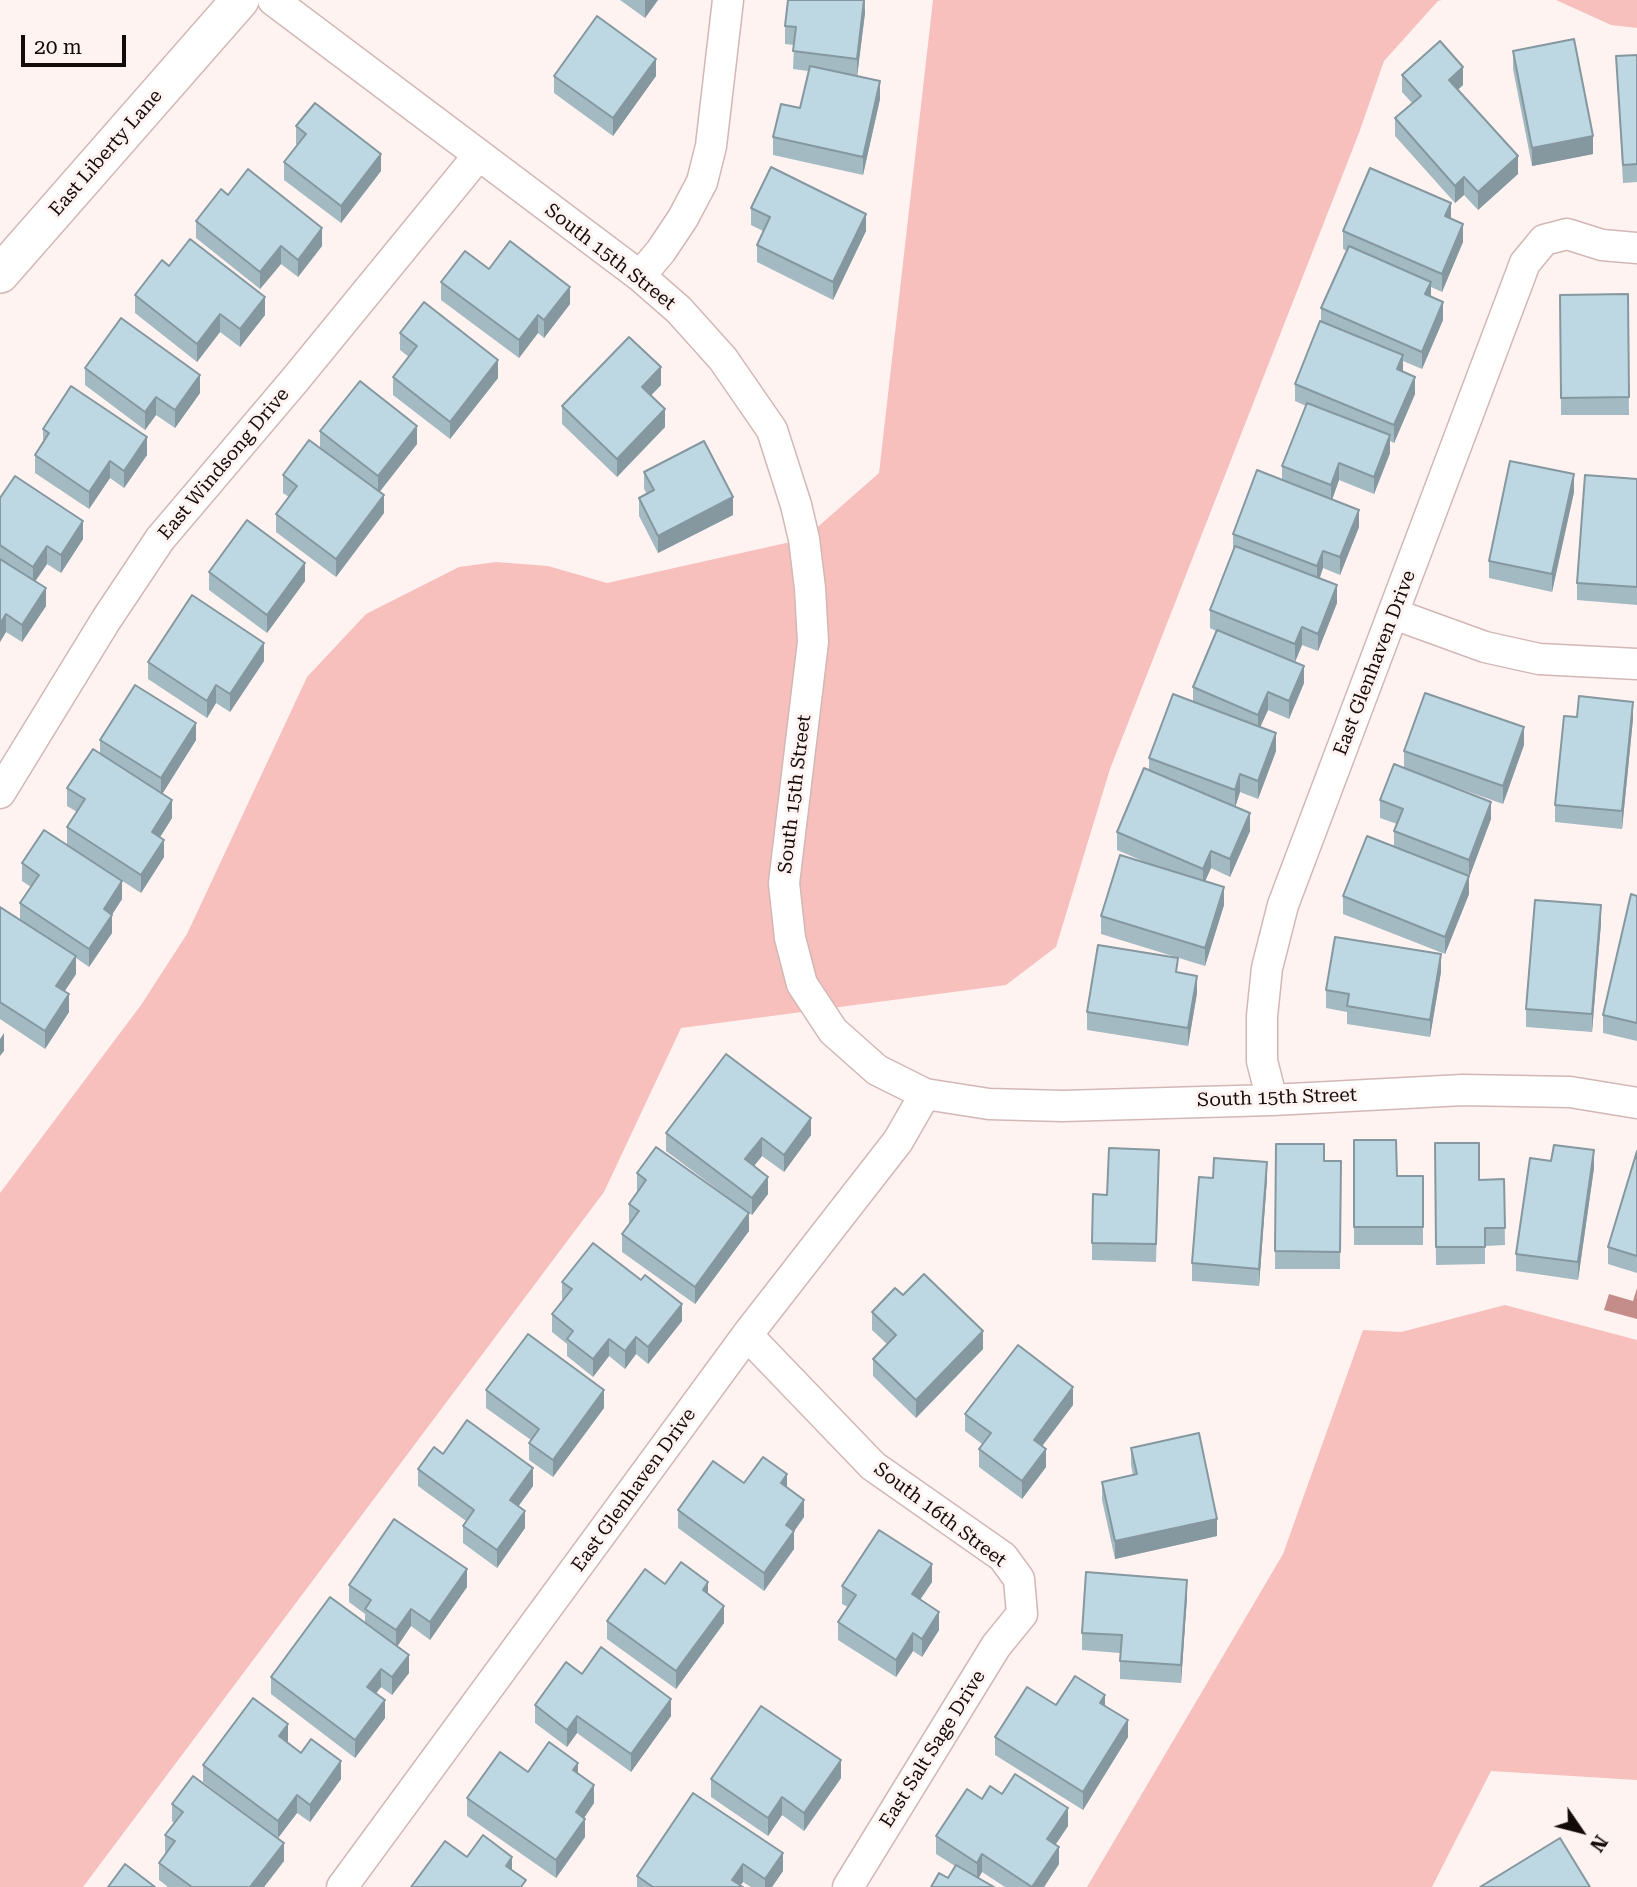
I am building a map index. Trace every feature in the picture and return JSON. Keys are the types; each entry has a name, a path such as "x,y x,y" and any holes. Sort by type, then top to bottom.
{"street":[{"name":"East Liberty Lane","path":"0,274 240,0"},
{"name":"South 15th Street","path":"272,0 640,276 679,310 723,359 772,430 804,539 813,642 784,883 790,938 802,984 833,1031 877,1070 925,1094 989,1104 1272,1100 1463,1090 1570,1092 1637,1103"},
{"path":"640,276 683,218 702,182 711,146 729,0"},
{"name":"East Windsong Drive","path":"0,793 106,620 160,539 294,381 478,156"},
{"name":"East Glenhaven Drive","path":"1272,1100 1262,1061 1262,1016 1267,968 1283,905 1525,263 1544,240 1567,234 1602,245 1637,248"},
{"path":"1394,614 1485,647 1539,659 1637,664"},
{"name":"East Glenhaven Drive","path":"342,1887 747,1335 898,1141 925,1094"},
{"name":"South 16th Street","path":"747,1335 873,1466 1003,1557 1019,1579 1022,1614"},
{"name":"East Salt Sage Drive","path":"848,1887 996,1646 1022,1614"}],"shaded area":[{"path":"933,0 1442,0 1438,1 1384,61 1359,133 1110,769 1056,947 1006,985 681,1028 604,1192 83,1887 0,1887 0,1193 141,1005 187,934 307,677 366,614 459,567 496,562 548,566 607,583 804,539 879,473"},
{"path":"1556,0 1637,0 1637,28 1611,25"},
{"path":"1637,1288 1637,1319 1604,1310 1609,1294 1633,1301"},
{"path":"1505,1305 1637,1340 1637,1780 1491,1771 1432,1887 1087,1887 1283,1554 1363,1330 1401,1332"}],"building":[{"path":"788,0 864,0 857,59 793,51 796,27 785,26"},
{"path":"597,16 656,59 613,118 554,76"},
{"path":"1574,39 1593,136 1532,148 1513,51"},
{"path":"1440,41 1463,67 1449,80 1518,156 1478,192 1464,177 1455,186 1395,118 1421,96 1402,75"},
{"path":"1637,55 1637,164 1623,165 1616,56"},
{"path":"810,66 880,81 863,157 773,137 781,104 800,108"},
{"path":"315,103 381,154 341,206 284,162 306,134 296,126"},
{"path":"771,167 866,214 833,282 757,245 770,217 751,208"},
{"path":"1370,168 1451,203 1445,216 1463,224 1442,274 1343,231"},
{"path":"248,169 322,228 298,260 281,246 260,272 196,221 221,189 228,195"},
{"path":"190,239 265,297 240,329 220,314 197,344 135,295 162,260 169,266"},
{"path":"510,241 570,287 544,320 538,315 519,340 441,282 465,251 489,269"},
{"path":"1349,246 1431,282 1425,294 1443,302 1422,352 1321,308"},
{"path":"1628,294 1629,397 1561,398 1560,295"},
{"path":"424,302 498,360 450,422 393,377 417,346 400,333"},
{"path":"121,318 200,375 175,410 156,397 145,412 85,368"},
{"path":"1320,321 1403,355 1397,369 1415,377 1394,425 1295,384"},
{"path":"629,337 661,367 642,387 665,409 617,459 562,406"},
{"path":"360,381 417,426 378,476 320,431"},
{"path":"71,386 147,437 124,471 110,461 89,492 35,455 49,433 43,429"},
{"path":"1307,403 1390,435 1374,477 1339,463 1331,485 1282,466"},
{"path":"309,440 384,495 336,559 276,514 297,486 283,475"},
{"path":"704,441 733,497 658,536 639,498 654,490 644,472"},
{"path":"1510,461 1574,474 1552,574 1489,561"},
{"path":"1257,470 1359,510 1340,557 1323,551 1317,566 1233,534"},
{"path":"1585,475 1637,479 1637,587 1577,583"},
{"path":"15,476 83,521 61,555 47,546 33,567 0,545 0,498"},
{"path":"247,520 305,563 267,615 209,572"},
{"path":"1235,546 1337,585 1318,634 1302,627 1295,644 1210,610"},
{"path":"0,559 46,588 22,625 6,614 0,624"},
{"path":"192,595 264,643 230,694 216,685 207,701 148,662"},
{"path":"1217,630 1304,666 1289,701 1268,692 1258,715 1193,687"},
{"path":"135,685 196,723 161,778 100,740"},
{"path":"1425,693 1524,727 1503,786 1404,751"},
{"path":"1173,694 1276,733 1258,781 1240,774 1235,790 1149,758"},
{"path":"1579,696 1633,702 1622,811 1555,805 1564,716 1577,717"},
{"path":"93,749 172,800 152,832 164,840 141,875 67,827 85,799 67,788"},
{"path":"1394,764 1491,802 1469,860 1394,831 1403,809 1380,800"},
{"path":"1144,768 1250,813 1230,859 1211,851 1203,869 1117,832"},
{"path":"44,830 122,881 104,909 112,915 89,949 20,903 39,875 22,863"},
{"path":"1367,836 1469,876 1445,937 1343,896"},
{"path":"1120,855 1224,887 1205,948 1101,916"},
{"path":"1631,894 1637,896 1637,1023 1603,1015"},
{"path":"1535,900 1601,905 1592,1014 1526,1009"},
{"path":"0,907 76,956 56,986 69,994 45,1031 0,1002"},
{"path":"1335,937 1441,954 1430,1020 1347,1006 1349,994 1326,990"},
{"path":"1098,945 1178,958 1176,972 1197,976 1188,1028 1087,1012"},
{"path":"726,1054 811,1118 784,1155 762,1138 745,1159 768,1177 752,1198 666,1133"},
{"path":"1354,1140 1396,1140 1397,1176 1423,1176 1423,1227 1354,1227"},
{"path":"1435,1143 1479,1143 1479,1180 1504,1179 1505,1228 1485,1228 1485,1247 1436,1247"},
{"path":"1276,1144 1324,1144 1324,1161 1341,1161 1340,1252 1275,1251"},
{"path":"1554,1145 1594,1150 1578,1262 1516,1254 1530,1158 1551,1161"},
{"path":"656,1147 749,1213 695,1287 622,1234 639,1211 629,1204 646,1180 637,1173"},
{"path":"1109,1148 1159,1150 1156,1244 1092,1243 1093,1194 1107,1195"},
{"path":"1637,1151 1637,1256 1608,1247"},
{"path":"1214,1158 1267,1162 1259,1269 1192,1263 1199,1177 1213,1178"},
{"path":"593,1243 641,1280 645,1275 682,1304 648,1347 636,1337 625,1351 609,1339 593,1359 567,1339 573,1331 552,1314 572,1289 562,1282"},
{"path":"924,1274 983,1331 916,1400 873,1359 896,1335 872,1312 895,1288 903,1295"},
{"path":"528,1334 604,1390 553,1460 529,1443 539,1429 486,1390"},
{"path":"1018,1345 1073,1387 1034,1440 1046,1449 1022,1481 979,1449 991,1433 965,1414"},
{"path":"467,1420 533,1468 510,1500 525,1511 497,1550 463,1526 474,1510 418,1469 434,1447 443,1454"},
{"path":"1199,1433 1217,1519 1115,1541 1102,1482 1137,1474 1131,1448"},
{"path":"763,1457 787,1474 781,1483 804,1500 786,1525 794,1531 764,1573 678,1510 713,1461 744,1483"},
{"path":"394,1519 467,1569 430,1622 411,1609 396,1630 365,1609 371,1600 349,1585"},
{"path":"879,1530 932,1564 912,1594 939,1612 922,1639 913,1633 896,1660 838,1622 856,1595 842,1586"},
{"path":"681,1562 708,1582 703,1590 724,1606 676,1671 607,1621 645,1569 665,1584"},
{"path":"1086,1572 1187,1580 1181,1665 1120,1661 1122,1635 1082,1633"},
{"path":"330,1597 409,1655 392,1677 381,1669 367,1687 385,1700 355,1740 271,1677"},
{"path":"601,1647 671,1699 631,1754 577,1716 567,1730 535,1705 566,1662 582,1674"},
{"path":"1075,1676 1105,1695 1100,1703 1128,1720 1083,1792 995,1737 1027,1687 1056,1705"},
{"path":"253,1698 288,1724 279,1736 301,1753 311,1739 341,1761 310,1805 297,1795 278,1821 203,1765"},
{"path":"761,1706 841,1760 804,1813 782,1797 768,1818 711,1779"},
{"path":"549,1742 578,1763 573,1770 594,1785 576,1812 585,1819 556,1860 467,1798 500,1752 528,1772"},
{"path":"1015,1774 1068,1808 1047,1839 1059,1847 1032,1887 982,1854 977,1863 936,1836 967,1789 982,1799 990,1786 1002,1794"},
{"path":"193,1776 284,1843 250,1887 192,1887 159,1863 175,1841 165,1835 183,1812 172,1804"},
{"path":"693,1793 783,1853 765,1879 743,1864 732,1880 743,1887 653,1887 637,1876"},
{"path":"483,1835 512,1857 506,1866 526,1880 521,1887 411,1887 445,1841 467,1857"},
{"path":"1560,1838 1590,1887 1480,1887"},
{"path":"125,1864 155,1887 108,1887"},
{"path":"956,1865 994,1887 931,1887 939,1873 948,1878"}]}
